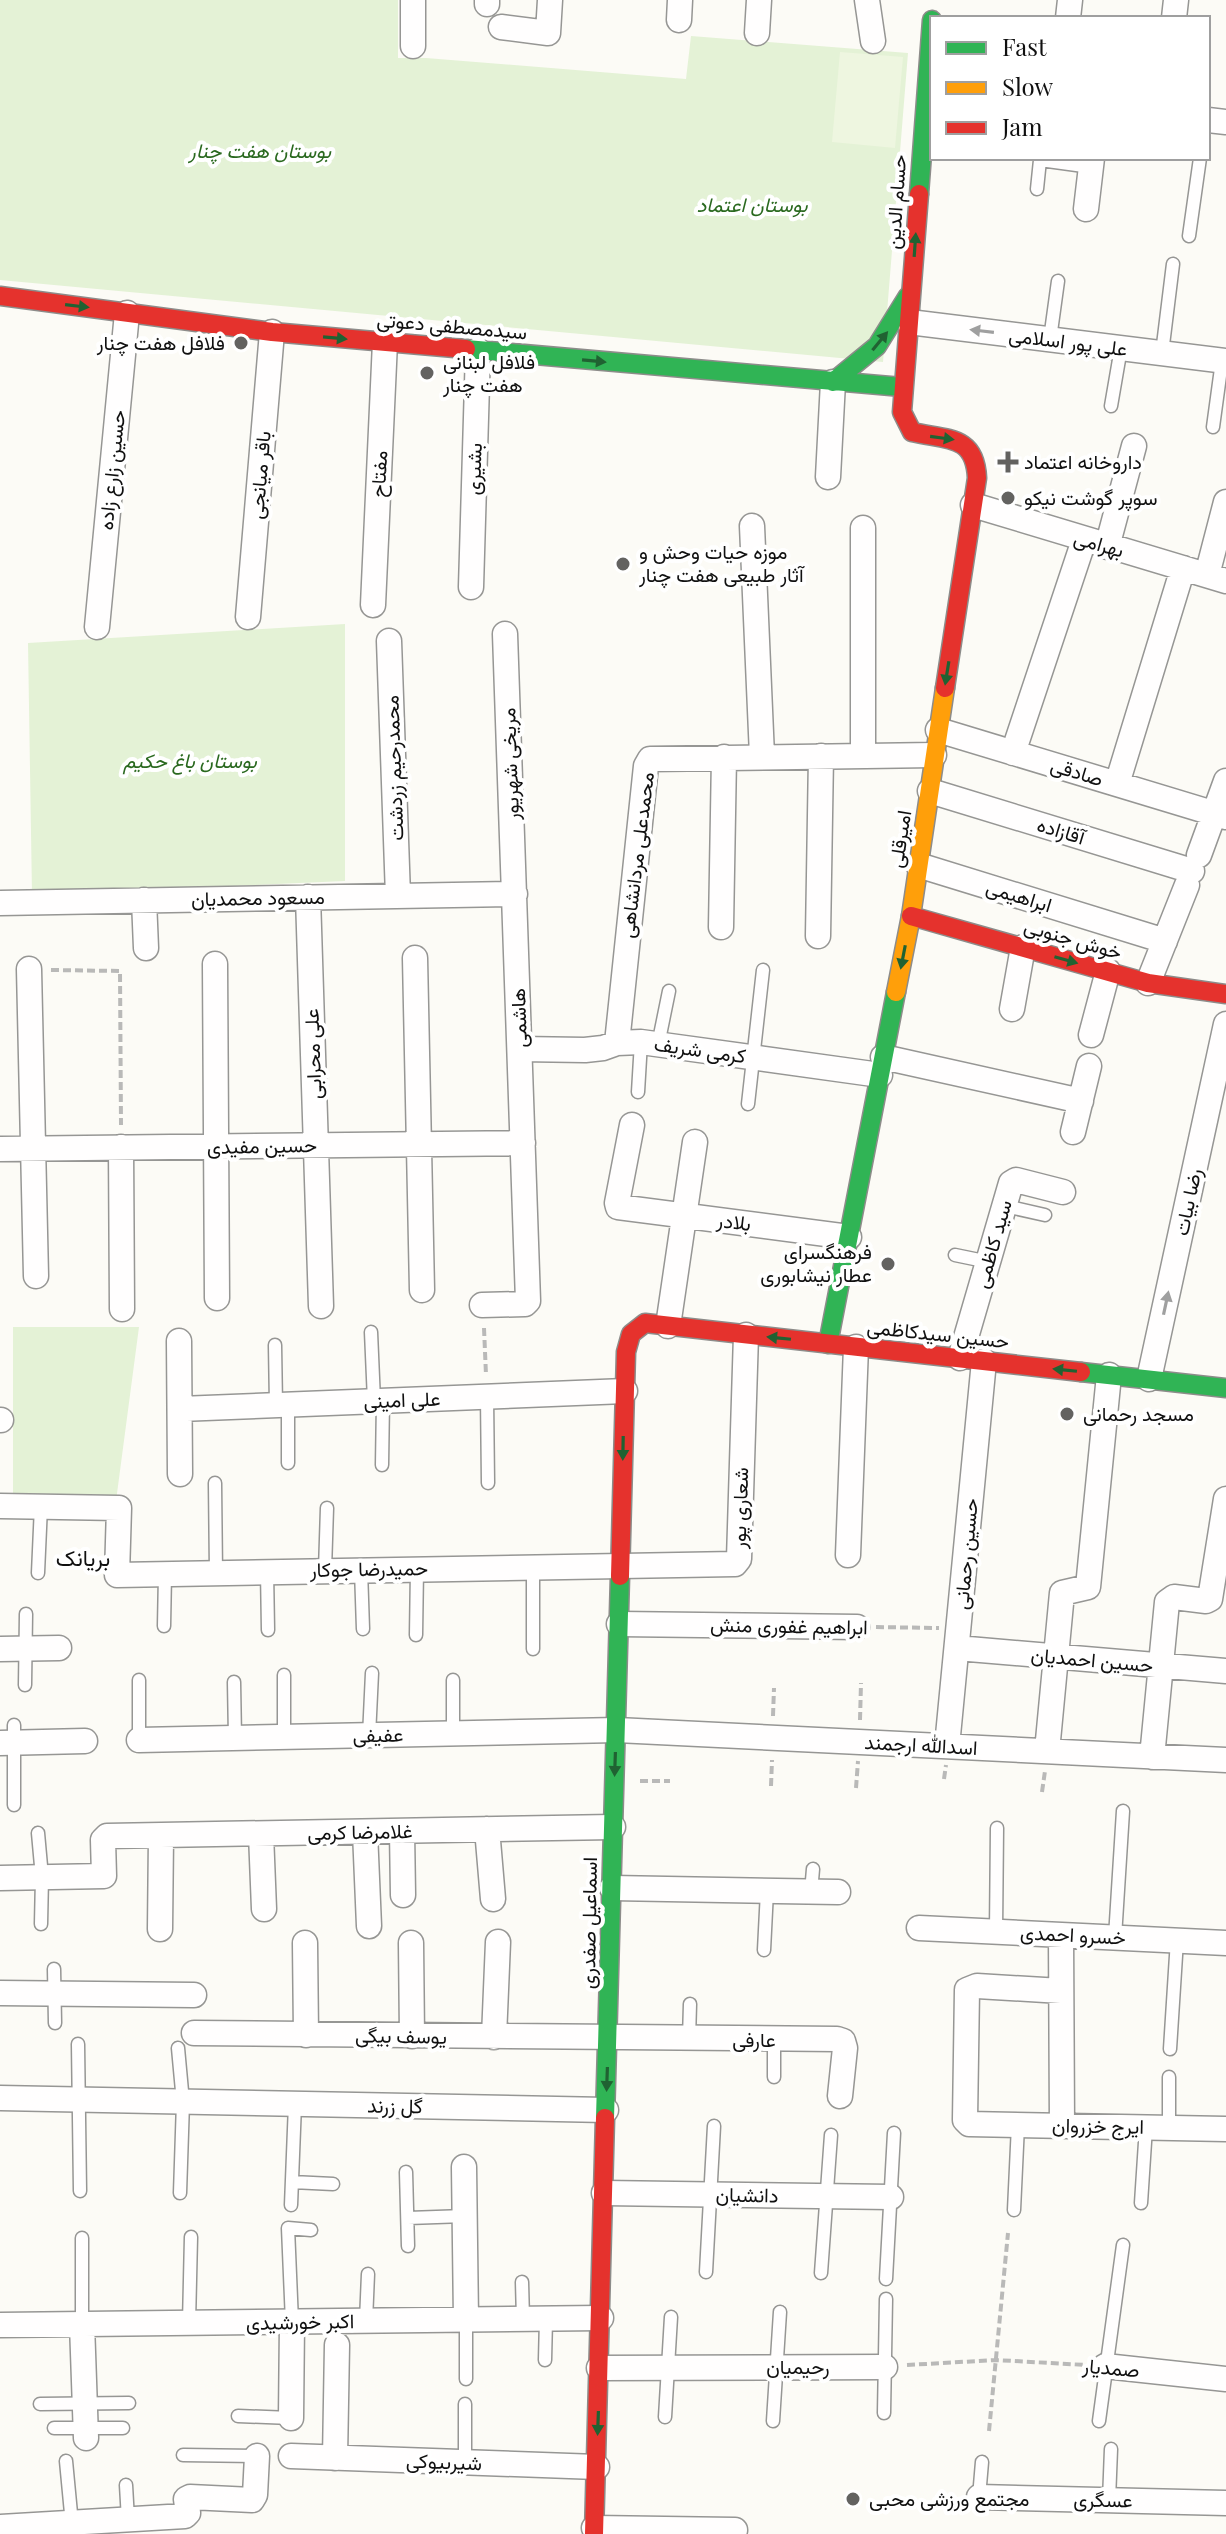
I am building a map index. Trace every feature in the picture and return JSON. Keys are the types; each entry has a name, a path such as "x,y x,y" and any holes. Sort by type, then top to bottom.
{"main road":[{"name":"حسام الدین","path":"902,387 930,66"},
{"path":"833,382 877,346 894,323 912,287"},
{"name":"سیدمصطفی دعوتی","path":"0,296 272,332 902,387"},
{"name":"امیرقلی","path":"828,1344 911,916 978,463 974,453 958,441 912,432 902,412 902,387"},
{"name":"خوش جنوبی","path":"911,916 1148,983 1226,994"},
{"name":"حسین سیدکاظمی","path":"657,1325 1226,1388"},
{"name":"اسماعیل صفدری","path":"594,2531 625,1391 628,1337 632,1329 657,1325"}],"street":[{"path":"413,0 413,46"},
{"path":"501,27 548,33 550,0"},
{"path":"757,33 759,0"},
{"path":"867,0 873,41"},
{"path":"1086,209 1092,163"},
{"name":"حسین زارع زاده","path":"97,627 127,313"},
{"name":"علی پور اسلامی","path":"909,322 1224,361"},
{"name":"باقر میانجی","path":"248,617 272,332"},
{"name":"مفتاح","path":"373,605 385,342"},
{"name":"بشیری","path":"471,587 478,350"},
{"path":"828,477 833,382"},
{"path":"1013,753 1134,446"},
{"path":"1117,784 1205,575 1226,502"},
{"name":"بهرامی","path":"973,505 1205,575"},
{"path":"752,526 762,756"},
{"path":"863,528 863,755"},
{"name":"مریخی شهریور","path":"505,634 515,894"},
{"name":"محمدرحیم زردشت","path":"389,641 398,896"},
{"name":"صادقی","path":"938,730 1221,815"},
{"name":"محمدعلی مردانشاهی","path":"617,1043 646,766 650,759 934,755"},
{"path":"818,936 821,756"},
{"path":"721,927 724,757"},
{"path":"1148,983 1193,871 1221,815 1226,781"},
{"name":"آقازاده","path":"930,791 1193,871"},
{"name":"ابراهیمی","path":"918,865 1165,941"},
{"name":"مسعود محمدیان","path":"0,903 515,894"},
{"name":"هاشمی","path":"482,1305 525,1304 528,1301 515,894"},
{"name":"علی محرابی","path":"308,897 321,1306"},
{"path":"144,900 146,948"},
{"path":"1012,1009 1023,947"},
{"path":"415,958 422,1290"},
{"path":"215,964 217,1298"},
{"path":"29,969 36,1276"},
{"path":"1091,1035 1108,971"},
{"name":"رضا بیات","path":"1149,1379 1226,1024"},
{"name":"کرمی شریف","path":"520,1049 585,1050 617,1043 650,1044 753,1058 882,1066 1081,1101"},
{"path":"1073,1132 1089,1066"},
{"name":"بلادر","path":"632,1125 618,1207 849,1237"},
{"path":"657,1325 684,1216 695,1142"},
{"name":"حسین مفیدی","path":"0,1149 523,1143"},
{"path":"121,1147 122,1309"},
{"name":"سید کاظمی","path":"960,1358 1012,1181 1063,1192"},
{"name":"شعاری پور","path":"620,1564 738,1562 746,1335"},
{"path":"179,1341 180,1474"},
{"path":"848,1555 856,1347"},
{"name":"حسین رحمانی","path":"947,1746 984,1361"},
{"path":"1047,1751 1062,1593 1088,1587 1109,1375"},
{"name":"علی امینی","path":"180,1409 625,1391"},
{"path":"1152,1757 1167,1602 1174,1597 1210,1599 1224,1528 1226,1499"},
{"path":"0,1506 41,1506"},
{"name":"حمیدرضا جوکار","path":"41,1506 119,1508 117,1575 620,1564"},
{"name":"ابراهیم غفوری منش","path":"619,1624 857,1627"},
{"name":"حسین احمدیان","path":"958,1638 1057,1657 1226,1671"},
{"path":"0,1649 59,1648"},
{"name":"عفیفی","path":"139,1740 617,1730"},
{"name":"اسدالله ارجمند","path":"617,1730 1226,1760"},
{"path":"9,1737 85,1741"},
{"name":"غلامرضا کرمی","path":"42,1877 104,1876 103,1840 107,1836 613,1827"},
{"path":"487,1829 493,1899"},
{"path":"402,1831 403,1895"},
{"path":"365,1832 369,1926"},
{"path":"261,1834 264,1909"},
{"path":"160,1929 161,1836"},
{"path":"0,1878 42,1877"},
{"path":"612,1888 767,1891 812,1880 838,1892"},
{"name":"خسرو احمدی","path":"919,1928 1226,1943"},
{"path":"1061,1935 1062,2126"},
{"path":"494,2037 498,1942"},
{"path":"305,1943 306,2035"},
{"path":"411,1943 412,2036"},
{"name":"ایرج خزروان","path":"1061,1991 977,1986 967,1990 965,2120 969,2124 1226,2129"},
{"path":"0,1993 194,1995"},
{"name":"یوسف بیگی","path":"186,2041 306,2035 608,2038"},
{"name":"عارفی","path":"608,2038 843,2041 840,2096"},
{"name":"گل زرند","path":"0,2098 606,2110"},
{"path":"464,2167 466,2320"},
{"name":"دانشیان","path":"604,2193 891,2197"},
{"name":"اکبر خورشیدی","path":"0,2325 601,2318"},
{"path":"291,2418 292,2322"},
{"path":"82,2324 86,2433"},
{"path":"335,2458 337,2345"},
{"name":"صمدیار","path":"1105,2366 1226,2379"},
{"name":"رحیمیان","path":"599,2368 885,2367"},
{"path":"0,2527 72,2529 128,2520 185,2516 188,2513 186,2499 190,2497 252,2500 255,2495 257,2456"},
{"name":"شیربیوکی","path":"291,2456 597,2467"},
{"name":"عسگری","path":"979,2497 1226,2503"},
{"path":"594,2531 735,2530"}],"lane":[{"path":"1037,189 1040,160 1092,163"},
{"path":"1189,236 1200,160"},
{"path":"1162,353 1173,264"},
{"path":"1050,339 1058,281"},
{"path":"1111,406 1121,348"},
{"path":"1213,427 1224,361"},
{"path":"748,1104 763,970"},
{"path":"638,1092 650,1044 669,991"},
{"path":"1005,1206 1045,1215"},
{"path":"955,1255 989,1262"},
{"path":"371,1332 382,1465"},
{"path":"275,1345 288,1463"},
{"path":"487,1397 488,1483"},
{"path":"215,1483 216,1573"},
{"path":"38,1573 41,1506"},
{"path":"325,1570 327,1508"},
{"path":"533,1566 533,1649"},
{"path":"416,1635 417,1569"},
{"path":"361,1570 363,1629"},
{"path":"267,1571 268,1630"},
{"path":"164,1626 165,1574"},
{"path":"25,1685 26,1614"},
{"path":"369,1736 372,1673"},
{"path":"284,1675 284,1737"},
{"path":"139,1680 139,1740"},
{"path":"453,1680 453,1734"},
{"path":"234,1682 235,1738"},
{"path":"9,1737 14,1805"},
{"path":"1115,1937 1123,1811"},
{"path":"996,1931 997,1828"},
{"path":"38,1833 42,1877 41,1924"},
{"path":"764,1950 767,1891"},
{"path":"1170,2049 1177,1940"},
{"path":"54,1969 55,2023"},
{"path":"689,2039 690,2004"},
{"path":"774,2040 774,2077"},
{"path":"180,2193 186,2041"},
{"path":"78,2044 80,2191"},
{"path":"1141,2203 1169,2077"},
{"path":"291,2205 295,2104"},
{"path":"1014,2210 1018,2125"},
{"path":"706,2272 714,2126"},
{"path":"886,2279 894,2133"},
{"path":"821,2273 831,2135"},
{"path":"406,2172 408,2246"},
{"path":"292,2182 333,2184"},
{"path":"408,2218 465,2216"},
{"path":"292,2322 288,2228 311,2230"},
{"path":"189,2323 191,2237"},
{"path":"82,2238 82,2324"},
{"path":"1099,2421 1123,2245"},
{"path":"366,2321 368,2274"},
{"path":"522,2282 545,2360"},
{"path":"884,2413 886,2299"},
{"path":"773,2421 780,2312"},
{"path":"665,2417 671,2317"},
{"path":"466,2320 466,2379"},
{"path":"40,2404 129,2403"},
{"path":"465,2404 465,2462"},
{"path":"238,2416 291,2418"},
{"path":"54,2428 86,2433 123,2428"},
{"path":"1109,2500 1111,2449"},
{"path":"183,2455 257,2456"},
{"path":"66,2461 72,2529"},
{"path":"979,2497 982,2462"},
{"path":"126,2485 128,2520"}],"path":[{"path":"29,969 120,971 121,1147"},
{"path":"482,1305 487,1397"},
{"name":"ابراهیم غفوری منش","path":"857,1627 958,1638"},
{"path":"859,1742 861,1683"},
{"path":"772,1738 774,1688"},
{"path":"989,2431 1008,2233"},
{"path":"885,2367 996,2360"},
{"name":"صمدیار","path":"996,2360 1105,2366"}],"green space":[{"path":"0,0 398,0 398,58 686,79 691,36 908,53 883,362 0,280"},
{"path":"840,52 903,57 895,148 832,142"},
{"name":"بوستان باغ حکیم","path":"345,624 345,881 32,895 28,643"},
{"path":"13,1327 139,1327 116,1501 13,1499"}],"traffic: fast":[{"path":"919,194 930,47"},
{"path":"833,382 877,346 908,296"},
{"path":"466,349 902,387"},
{"path":"828,1344 896,992"},
{"path":"1081,1372 1226,1388"},
{"path":"605,2118 620,1576"}],"traffic: slow":[{"path":"896,992 911,916 945,688"}],"traffic: jam":[{"path":"919,194 902,412 912,432 947,438 965,446 971,453 977,478 945,688"},
{"path":"0,296 272,332 466,349"},
{"path":"911,916 1148,983 1226,994"},
{"path":"620,1576 626,1352 631,1334 645,1323 1081,1372"},
{"path":"594,2534 605,2118"}],"place":[{"name":"فلافل هفت چنار","path":"241,343"},
{"name":"فلافل لبنانی هفت چنار","path":"427,373"},
{"name":"داروخانه اعتماد","path":"1008,462"},
{"name":"سوپر گوشت نیکو","path":"1008,498"},
{"name":"موزه حیات وحش و آثار طبیعی هفت چنار","path":"623,564"},
{"name":"فرهنگسرای عطار نیشابوری","path":"888,1264"},
{"name":"مسجد رحمانی","path":"1067,1414"},
{"name":"مجتمع ورزشی محبی","path":"853,2499"}],"district":[{"name":"بریانک","path":"83,1558"}],"park label":[{"name":"بوستان هفت چنار","path":"260,151"},
{"name":"بوستان اعتماد","path":"752,205"}]}
